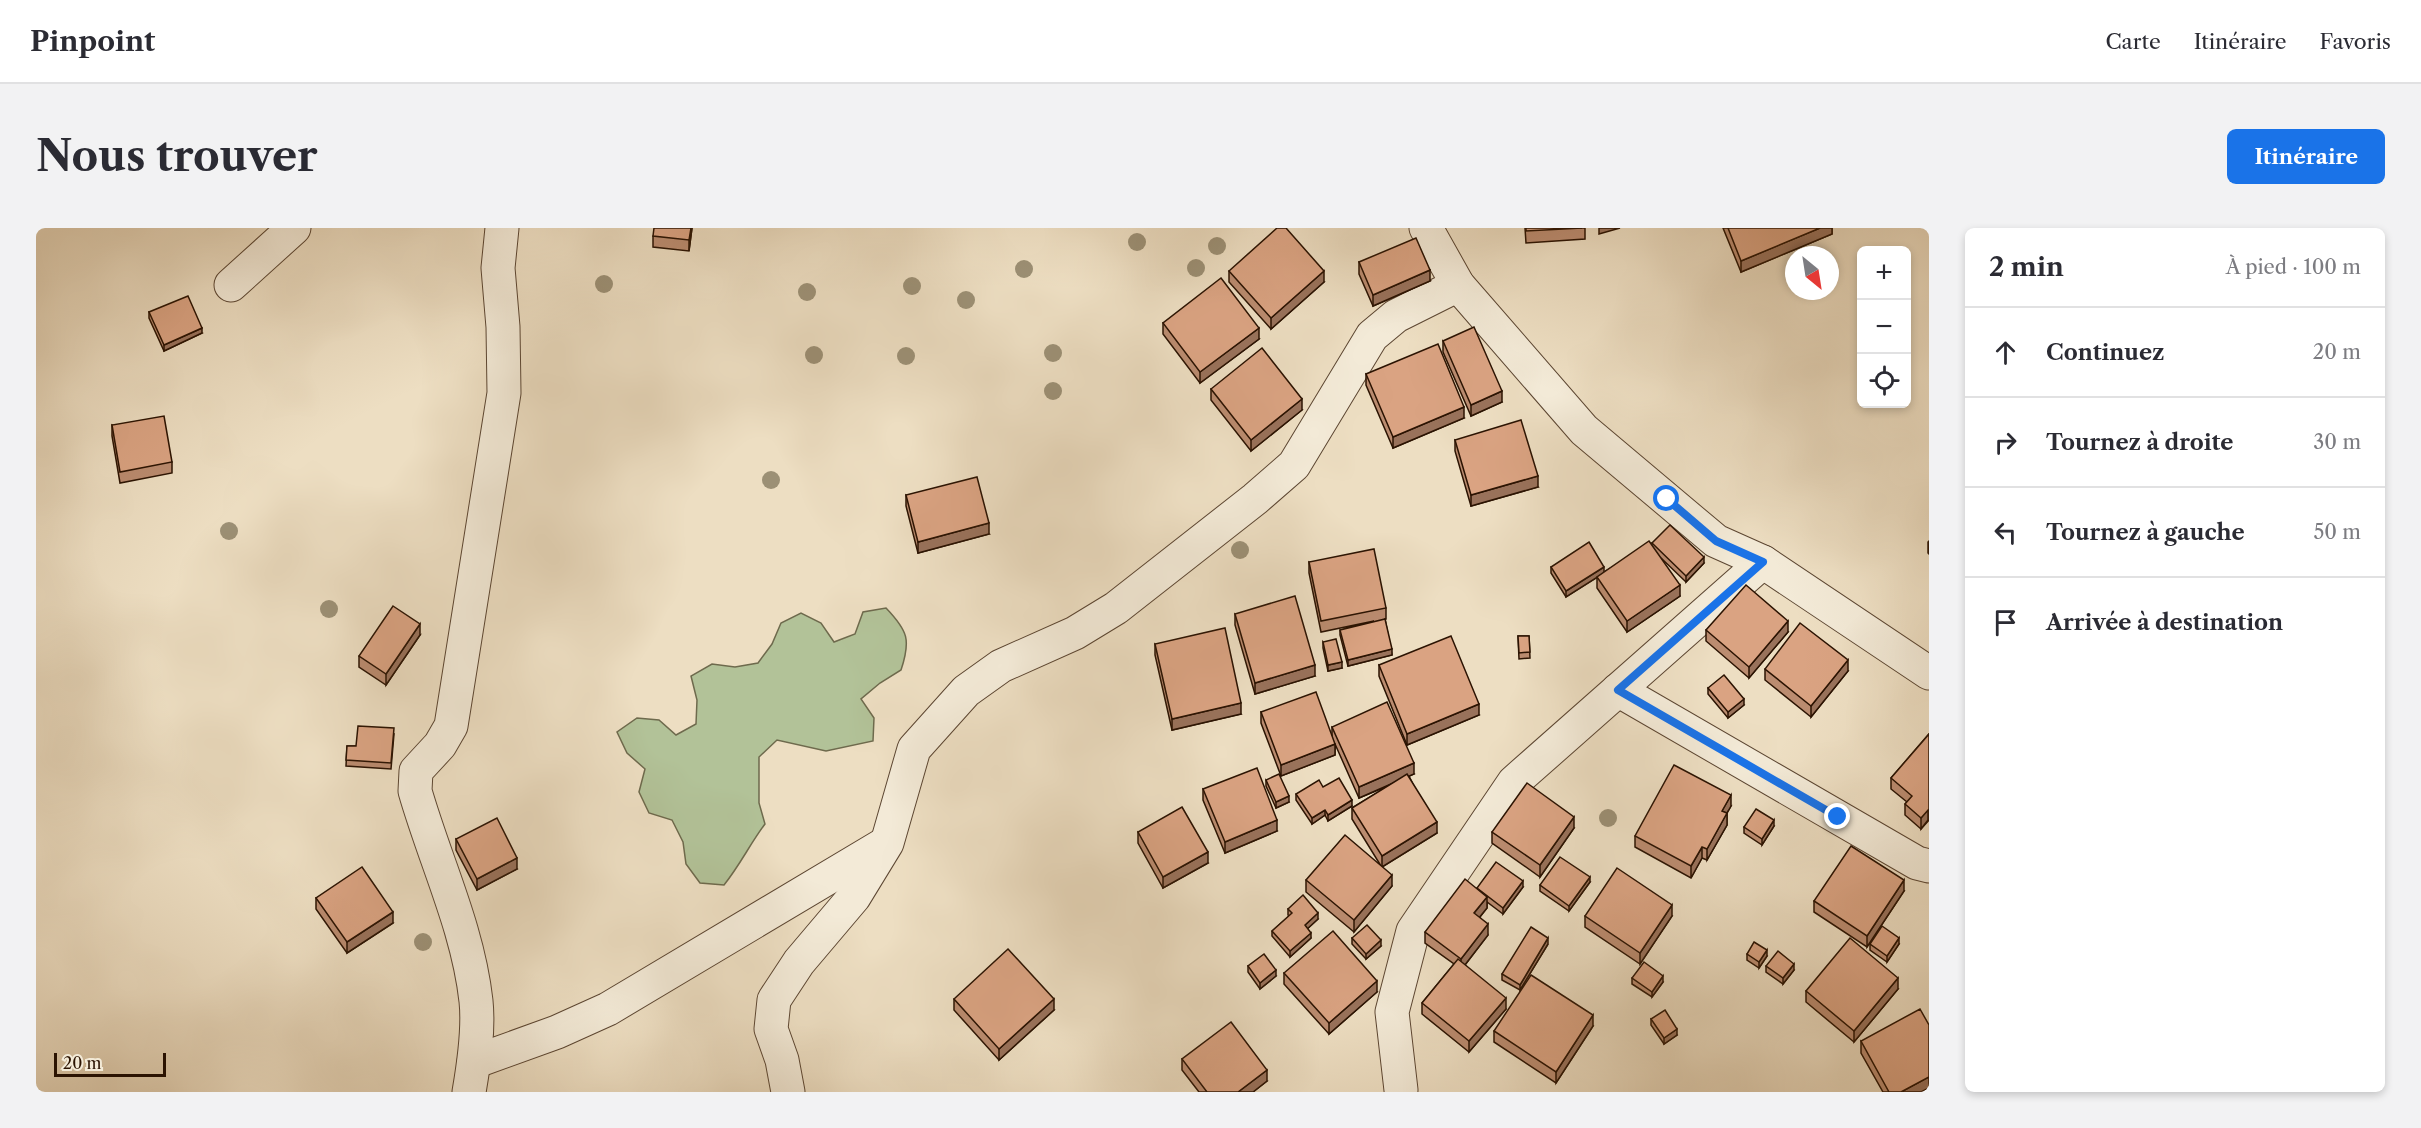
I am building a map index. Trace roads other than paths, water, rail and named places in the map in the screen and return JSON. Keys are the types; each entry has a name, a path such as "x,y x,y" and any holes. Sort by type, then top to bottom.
{"street":[{"path":"231,285 294,228"},
{"path":"471,1077 476,1003 468,952 415,791 416,771 441,745 451,726 504,393 503,327 498,268 502,228"},
{"path":"1426,228 1458,285 1584,430 1716,541 1763,562 1929,673"},
{"path":"788,1092 782,1060 771,1029 774,1000 799,962 854,897 887,843 914,749 966,691 1001,666 1075,633 1116,608 1255,499 1294,465 1372,336 1396,316 1458,285"},
{"path":"1401,1090 1392,1012 1413,931 1514,782 1763,562"},
{"path":"1618,690 1917,863 1929,866"},
{"path":"471,1077 556,1032 608,1009 887,843"}]}
